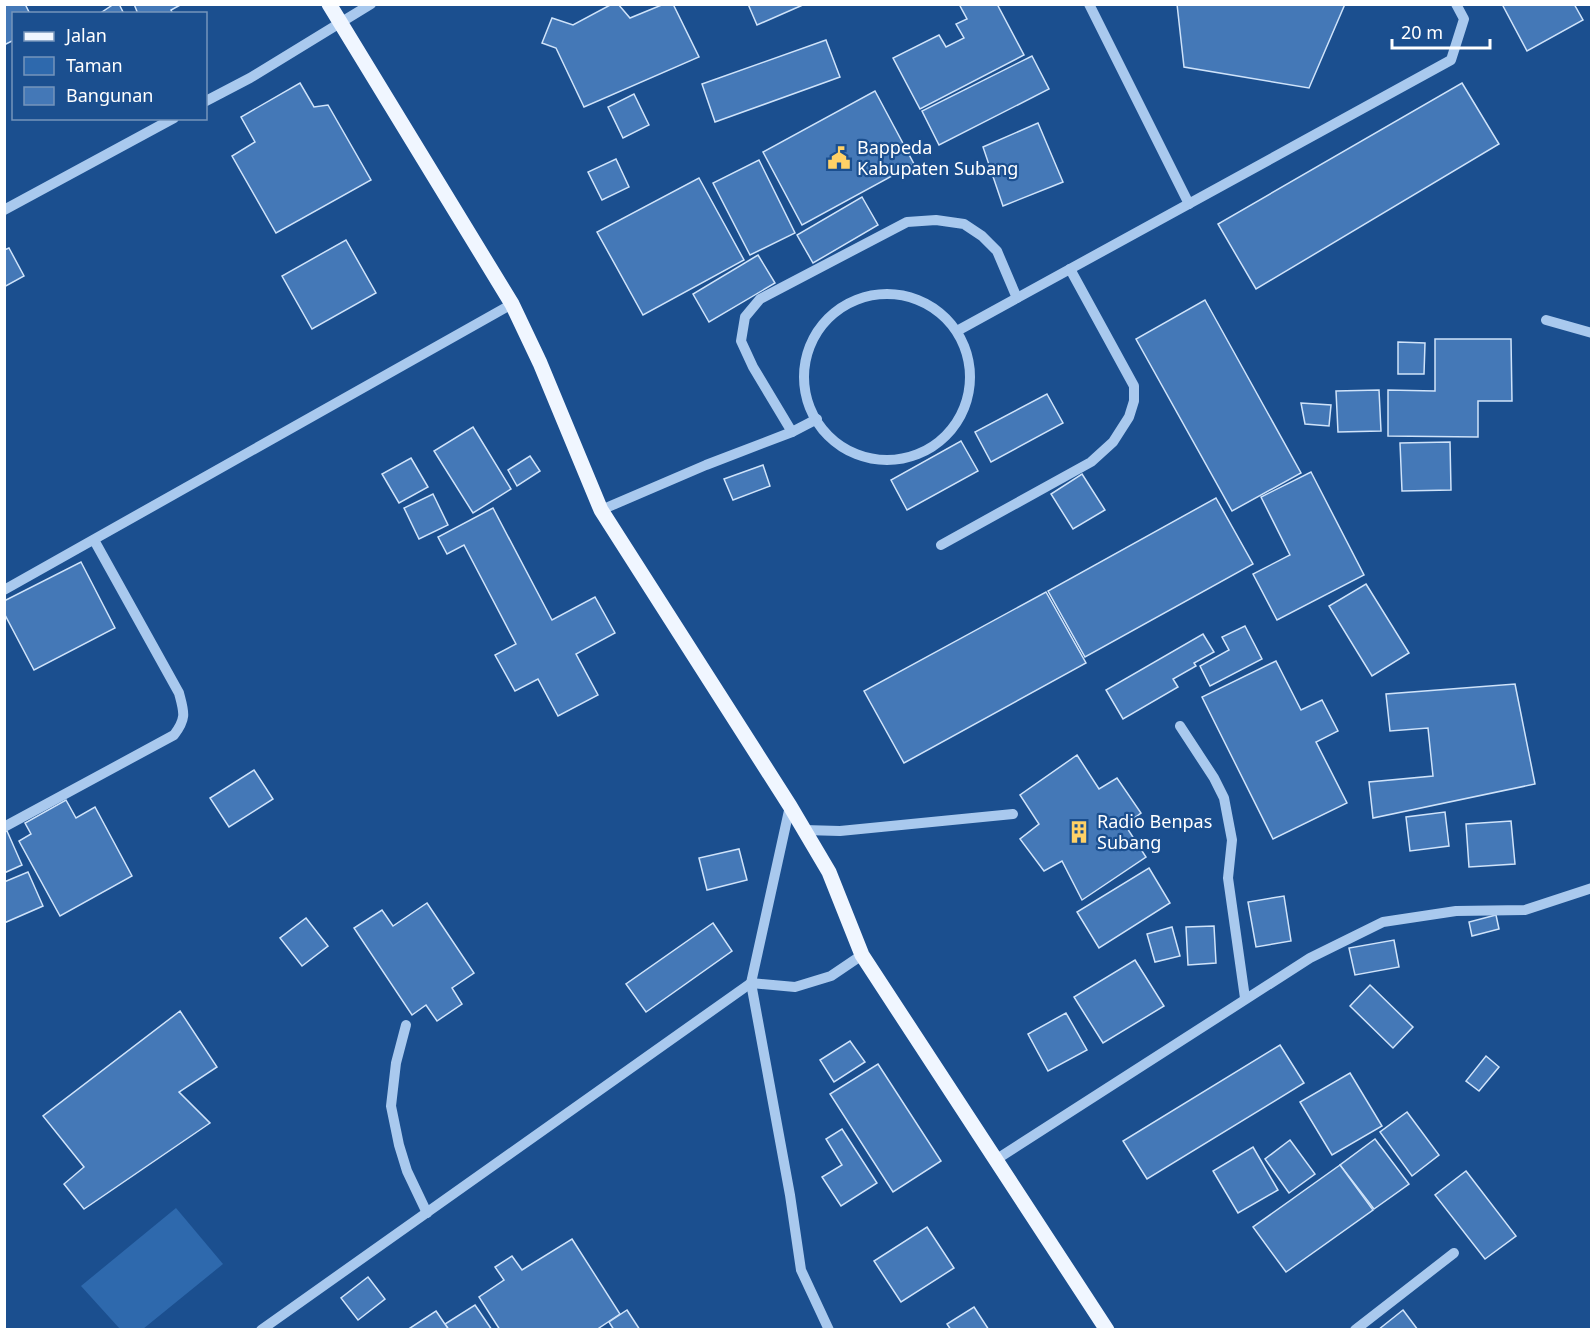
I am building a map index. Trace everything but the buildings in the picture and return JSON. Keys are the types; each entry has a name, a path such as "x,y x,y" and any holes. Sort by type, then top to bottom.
{"main road":[{"path":"329,4 512,304 540,363 601,510 790,806 829,873 862,955 1107,1329"}],"street":[{"path":"207,101 250,78 371,4"},
{"path":"1089,4 1189,204"},
{"path":"957,331 1451,60 1464,19 1456,4"},
{"path":"4,210 170,120"},
{"path":"792,432 753,367 741,341 745,317 760,299 907,222 936,220 964,224 982,236 997,251 1017,298"},
{"path":"941,545 1091,462 1113,442 1129,417 1134,401 1134,386 1070,269"},
{"path":"888,293 927,304 957,331 971,369 965,409 941,442 906,459 865,459 830,439 808,405 803,365 818,328 849,302 888,293"},
{"path":"4,590 512,304"},
{"path":"1546,320 1592,333"},
{"path":"601,510 706,465 792,432 817,419"},
{"path":"4,827 174,735 182,724 184,712 179,693 94,540"},
{"path":"1180,726 1214,778 1224,798 1232,840 1228,878 1245,998"},
{"path":"790,806 751,983 790,1195 801,1270 829,1329"},
{"path":"804,830 840,831 1014,814"},
{"path":"997,1159 1310,958 1383,922 1456,911 1525,910 1592,888"},
{"path":"261,1329 427,1214 751,983 795,987 831,976 862,955"},
{"path":"406,1025 396,1063 391,1106 406,1171 427,1214"},
{"path":"1355,1329 1454,1253"}],"green space":[{"path":"176,1208 223,1264 143,1329 120,1329 81,1286"}],"place":[{"name":"Bappeda Kabupaten Subang","path":"839,158"},
{"name":"Radio Benpas Subang","path":"1079,832"}]}
